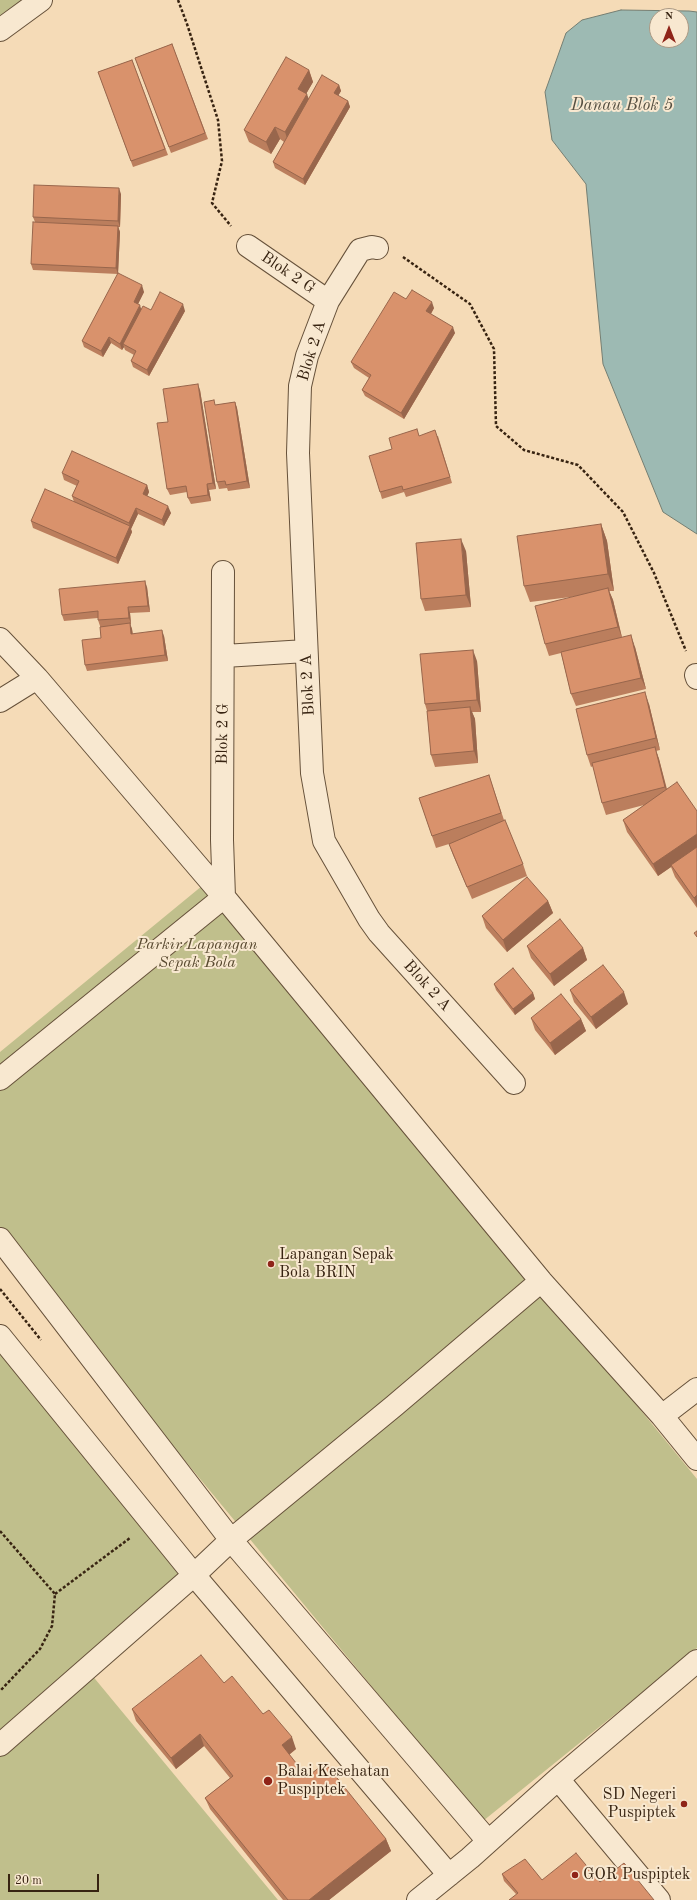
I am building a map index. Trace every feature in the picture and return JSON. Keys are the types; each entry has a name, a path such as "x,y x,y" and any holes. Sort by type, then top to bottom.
{"street":[{"path":"0,30 41,0"},
{"name":"Blok 2 G","path":"248,246 328,301"},
{"name":"Blok 2 A","path":"377,248 372,246 360,250 328,301 307,356 300,386 298,454 312,773 324,841 369,920 514,1083"},
{"name":"Blok 2 G","path":"223,572 224,656 222,840 224,897"},
{"path":"0,640 37,678 224,897 542,1281 662,1416 697,1459"},
{"path":"224,656 306,651"},
{"path":"0,701 37,678"},
{"path":"0,1079 224,897"},
{"path":"0,1239 231,1540 488,1840"},
{"path":"0,1745 194,1575 231,1540 394,1406 542,1281"},
{"path":"0,1336 194,1575 449,1875"},
{"path":"662,1416 697,1389"},
{"path":"418,1900 697,1661"},
{"path":"558,1779 660,1900"}],"path":[{"path":"178,0 218,120 222,161 212,203 248,246"},
{"path":"377,248 395,252 470,304 494,349 496,426 524,450 578,464 623,512 654,573 696,677"},
{"path":"55,1594 151,1522"},
{"path":"0,1531 55,1594 52,1626 40,1649 0,1691"}],"green space":[{"path":"0,0 41,0 0,30"},
{"name":"Parkir Lapangan Sepak Bola","path":"208,881 697,1479 697,1648 483,1821 0,1237 0,1052"},
{"path":"0,1350 192,1582 86,1668 278,1900 0,1900"}],"water":[{"name":"Danau Blok 5","path":"621,10 649,10 649,48 689,48 689,11 697,12 697,534 663,512 603,364 586,184 552,140 545,92 566,33 582,20"}],"building":[{"path":"172,44 205,133 169,147 135,58"},
{"path":"286,57 309,70 298,89 307,94 285,132 275,127 266,142 244,130"},
{"path":"132,60 165,149 131,161 98,72"},
{"path":"322,75 339,85 334,93 348,101 303,179 273,162"},
{"path":"34,185 119,188 118,221 33,217"},
{"path":"33,222 118,226 116,268 31,264"},
{"path":"118,273 142,285 134,302 140,305 120,344 109,337 101,351 82,341"},
{"path":"412,290 432,302 426,311 453,327 401,413 362,390 371,375 351,362 394,292 406,299"},
{"path":"160,292 183,304 147,370 131,361 136,351 123,344 143,306 151,310"},
{"path":"198,384 213,483 207,484 208,495 188,498 186,486 167,489 157,423 168,422 163,389"},
{"path":"214,400 215,405 235,402 247,481 226,485 225,481 217,482 204,402"},
{"path":"417,429 419,436 435,430 450,477 403,490 402,486 380,492 369,456 392,449 389,438"},
{"path":"72,451 147,485 143,494 168,506 162,520 136,508 129,523 72,496 79,481 62,473"},
{"path":"45,489 130,526 116,558 31,521"},
{"path":"601,524 608,574 524,586 517,536"},
{"path":"461,539 466,595 421,599 416,543"},
{"path":"145,581 148,606 128,607 129,618 98,620 98,611 62,615 59,589"},
{"path":"608,588 618,627 545,644 535,606"},
{"path":"130,623 131,634 162,630 165,655 85,665 82,640 101,638 100,627"},
{"path":"631,635 641,678 571,694 561,652"},
{"path":"473,650 477,700 425,704 420,654"},
{"path":"645,692 656,738 587,755 576,709"},
{"path":"470,707 474,751 431,755 427,711"},
{"path":"655,747 665,787 602,803 592,763"},
{"path":"489,775 501,813 432,836 419,798"},
{"path":"677,782 697,811 697,834 653,864 623,820"},
{"path":"505,820 523,864 467,887 449,844"},
{"path":"697,847 697,895 694,898 671,865"},
{"path":"527,877 548,901 503,940 482,916"},
{"path":"560,919 583,948 550,974 527,946"},
{"path":"603,965 624,992 591,1017 570,990"},
{"path":"513,968 533,993 513,1009 494,984"},
{"path":"561,994 581,1019 550,1043 531,1018"},
{"name":"Balai Kesehatan Puspiptek","path":"201,1655 224,1683 232,1676 263,1714 269,1710 292,1737 282,1745 307,1777 325,1763 386,1839 309,1900 288,1900 205,1798 233,1776 200,1734 171,1758 132,1709"},
{"name":"GOR Puspiptek","path":"576,1853 600,1882 624,1863 654,1900 509,1900 518,1893 502,1874 525,1859 542,1880"}],"place":[{"name":"Lapangan Sepak Bola BRIN","path":"271,1264"},
{"name":"Balai Kesehatan Puspiptek","path":"268,1781"},
{"name":"SD Negeri Puspiptek","path":"684,1804"},
{"name":"GOR Puspiptek","path":"575,1875"}]}
